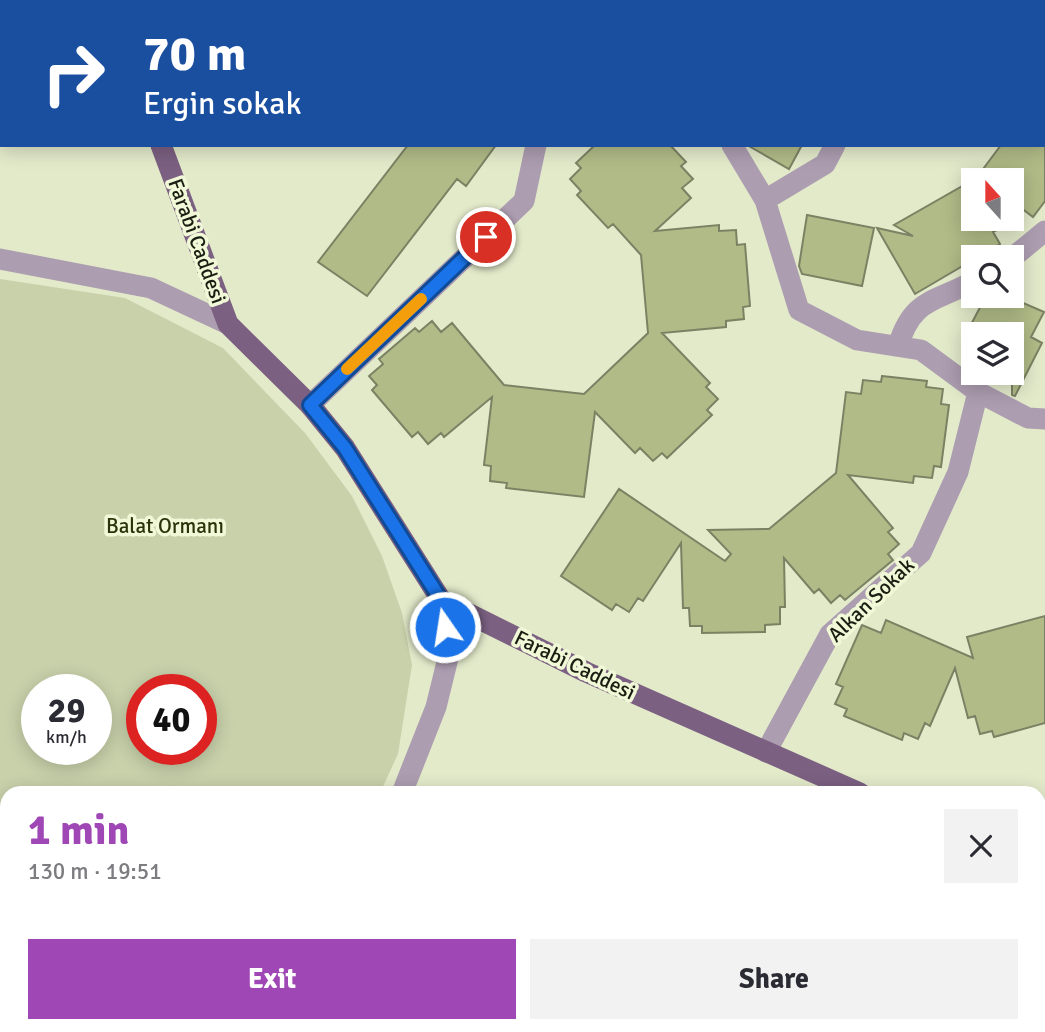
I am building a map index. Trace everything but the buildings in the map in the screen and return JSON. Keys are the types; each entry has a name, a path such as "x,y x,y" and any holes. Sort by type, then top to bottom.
{"main road":[{"name":"Farabi Caddesi","path":"162,147 228,324 310,405 345,448 441,600 586,672 844,786"}],"street":[{"path":"310,405 524,201 536,147"},
{"path":"733,147 765,200 799,310 857,340 921,350 978,392 1028,418 1045,419"},
{"path":"765,200 825,164 834,147"},
{"path":"1024,248 1045,231"},
{"path":"0,259 151,288 228,324"},
{"path":"898,346 905,325 925,302 961,286"},
{"name":"Alkan Sokak","path":"766,752 830,634 921,553 958,472 978,392"},
{"path":"405,786 436,707 449,654 441,600"}],"green space":[{"name":"Balat Ormanı","path":"0,279 125,298 223,348 305,433 352,496 382,556 402,613 412,665 398,754 383,786 0,786"}],"slow traffic":[{"path":"347,369 421,299"}],"route":[{"path":"445,627 441,600 345,448 310,405 486,237"}]}
